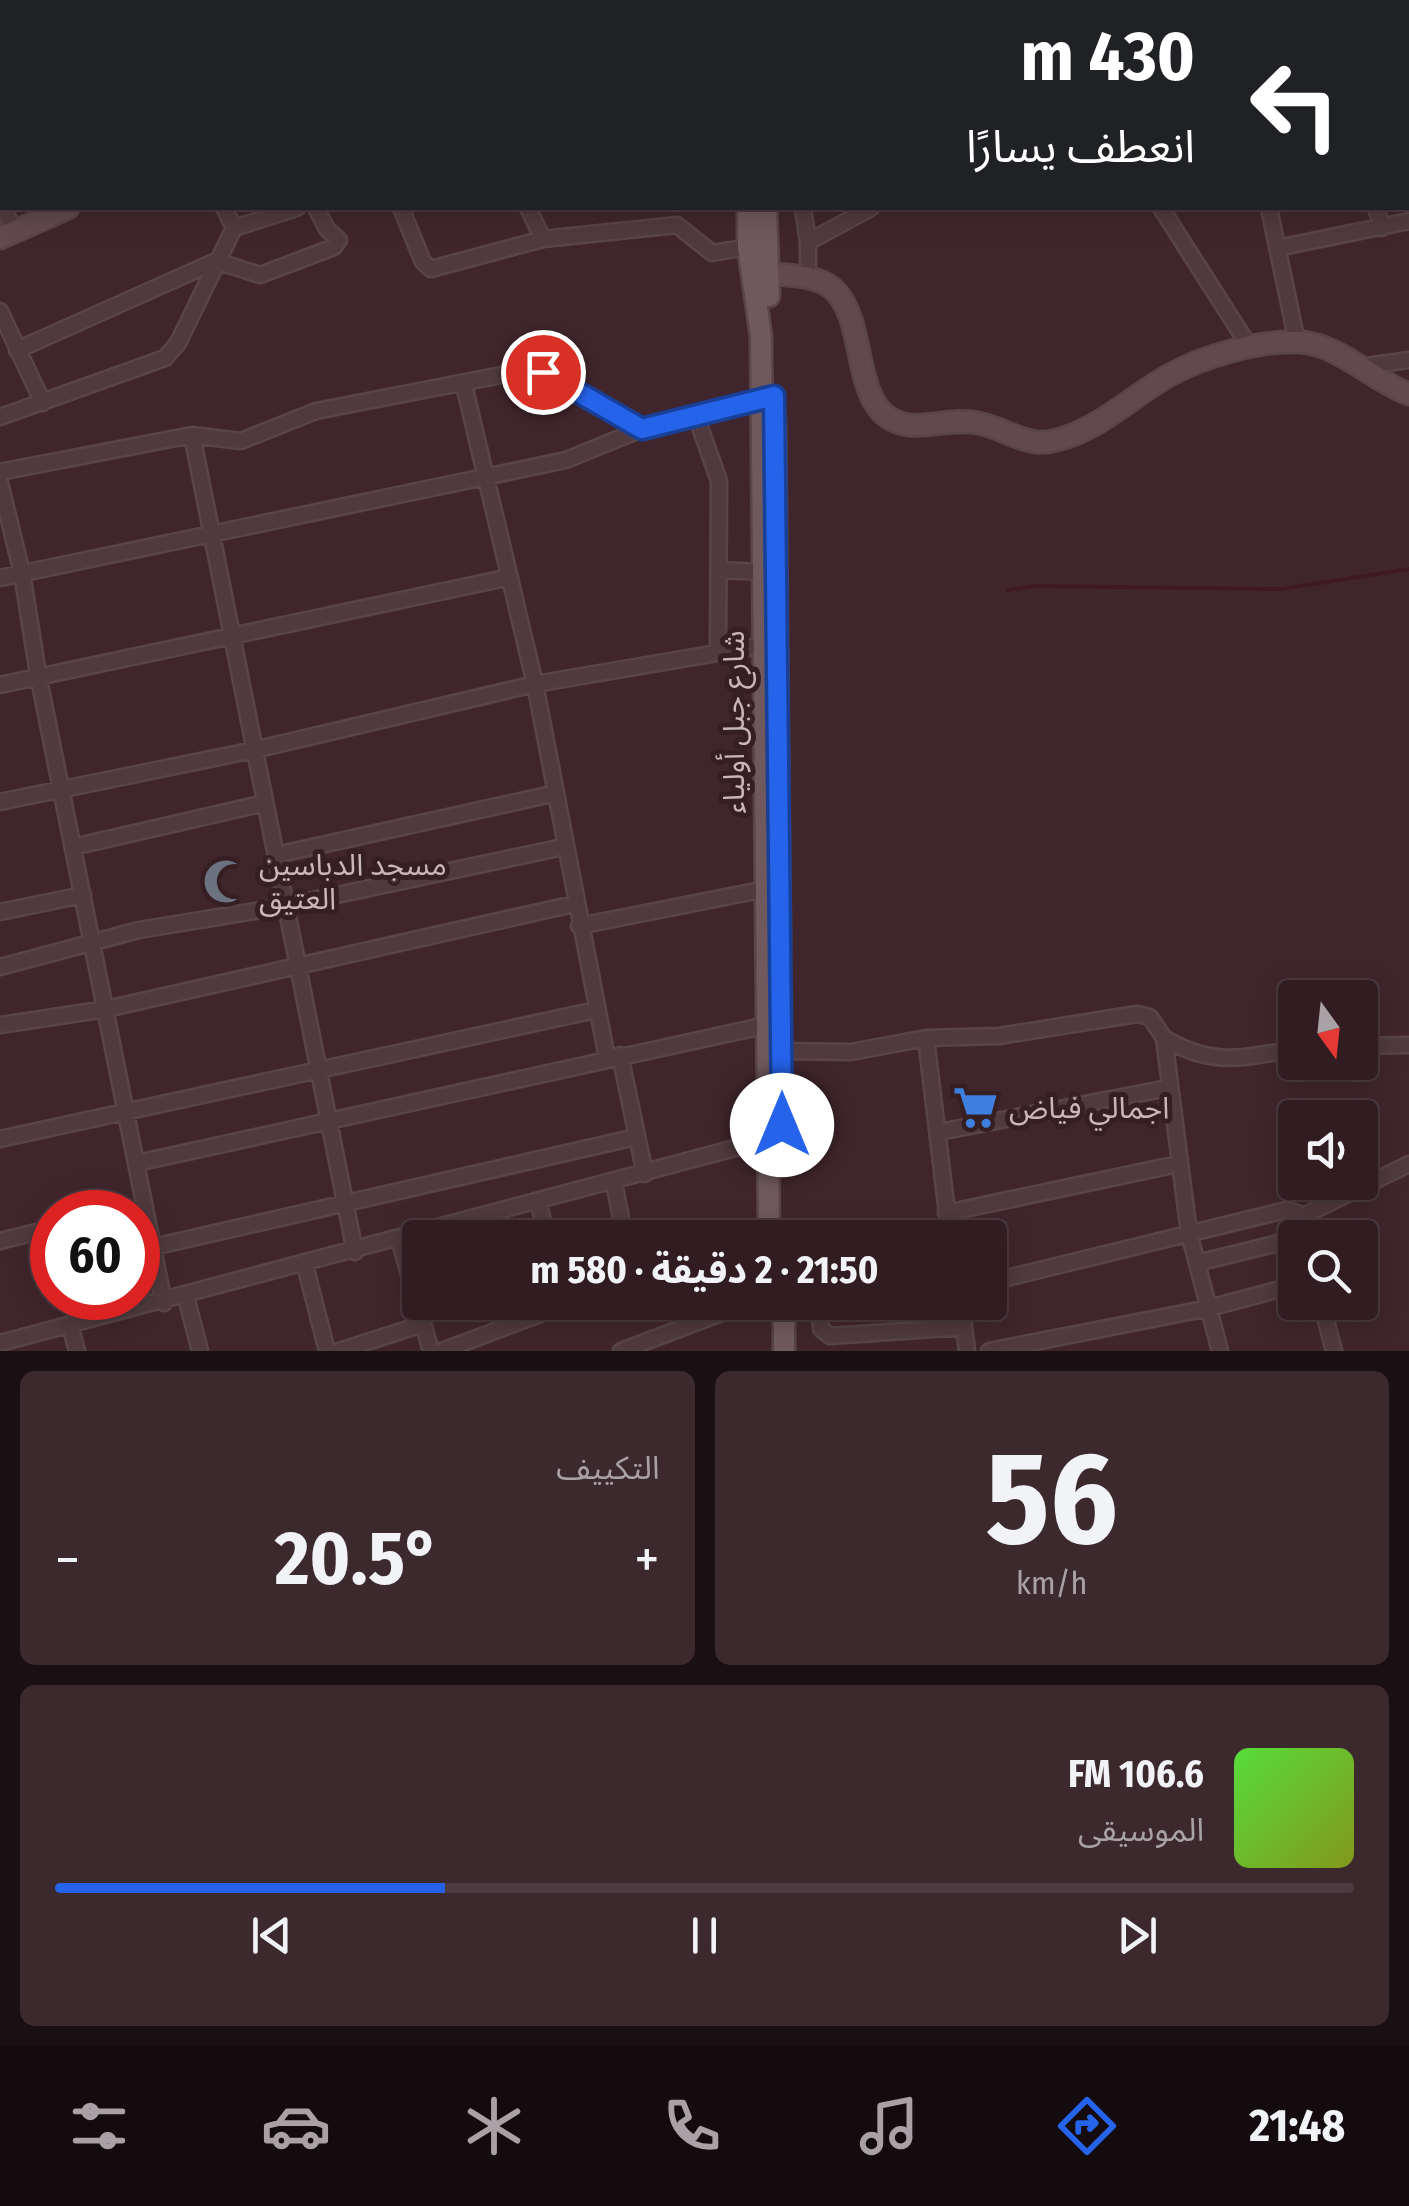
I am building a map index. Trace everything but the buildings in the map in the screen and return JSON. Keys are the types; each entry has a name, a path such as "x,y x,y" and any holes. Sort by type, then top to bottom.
{"main road":[{"name":"شارع جبل أولياء","path":"748,210 748,248 768,398 781,1051 770,1220"},
{"name":"شارع جبل أولياء","path":"766,210 766,273 773,327 763,572 769,1220"},
{"path":"770,1320 771,1351"},
{"path":"784,1320 784,1351"}],"street":[{"path":"2,210 8,235 64,210"},
{"path":"225,210 234,228"},
{"path":"0,417 165,358 178,343 234,228 291,210"},
{"path":"18,350 216,261 260,275 334,247 339,240 327,229 317,210"},
{"path":"401,210 423,262 431,269 543,239 676,225 712,253 748,248"},
{"path":"529,210 543,239"},
{"path":"803,210 808,278"},
{"path":"808,242 867,210"},
{"path":"1162,210 1252,349"},
{"path":"1269,210 1297,342"},
{"path":"1377,210 1382,228"},
{"path":"1277,248 1409,221"},
{"path":"766,273 808,278 827,285 839,296 855,329 871,398 892,419 908,424 974,422 1025,441 1045,443 1088,428 1184,367 1297,342 1322,348 1409,394"},
{"path":"0,311 44,403"},
{"path":"1358,367 1409,360"},
{"path":"0,472 192,435 241,441 316,411 522,371 543,372 642,429"},
{"path":"464,385 534,684 596,1010 614,1057 644,1174"},
{"path":"0,578 566,460 642,429 768,398"},
{"path":"696,416 719,482 718,653"},
{"path":"192,435 215,534 254,750 355,1252"},
{"path":"0,483 22,573 38,674 137,1163 139,1190"},
{"path":"720,570 763,572"},
{"path":"0,685 510,577"},
{"path":"0,802 254,750 534,684 764,645"},
{"path":"276,855 552,794"},
{"path":"73,847 265,803"},
{"path":"0,967 139,930 286,906 562,846"},
{"path":"579,926 766,889"},
{"path":"0,912 83,895"},
{"path":"0,1025 106,1009 574,904"},
{"path":"0,1139 596,1010"},
{"path":"781,1051 851,1052 926,1038 999,1036 1137,1014 1159,1024 1189,1233 1220,1351"},
{"path":"137,1163 767,1026"},
{"path":"926,1038 947,1220"},
{"path":"1164,1038 1194,1056 1210,1059 1278,1051"},
{"path":"1378,1046 1409,1045"},
{"path":"939,1132 1168,1088"},
{"path":"160,1245 636,1137"},
{"path":"0,1343 164,1303 769,1138"},
{"path":"946,1213 1178,1164"},
{"path":"1007,1278 1286,1210 1294,1210 1300,1218 1409,1164"},
{"path":"614,1183 621,1220"},
{"path":"538,1202 543,1220"},
{"path":"0,1240 30,1233"},
{"path":"399,1239 431,1351"},
{"path":"1197,1263 1278,1244"},
{"path":"305,1264 327,1351"},
{"path":"160,1284 164,1303"},
{"path":"989,1351 1209,1308 1278,1290"},
{"path":"186,1297 200,1351"},
{"path":"442,1351 524,1320"},
{"path":"620,1351 704,1320"},
{"path":"821,1320 822,1329 830,1336 964,1327"},
{"path":"963,1320 967,1351"},
{"path":"1326,1320 1334,1351"},
{"path":"339,1351 423,1324"},
{"path":"70,1325 77,1351"}],"waterway":[{"path":"1008,590 1036,586 1282,589 1409,569"}],"place":[{"name":"مسجد الدباسين العتيق","path":"226,882"},
{"name":"اجمالي فياض","path":"976,1108"}],"route":[{"path":"543,372 642,429 731,410 774,396 782,1125"}]}
